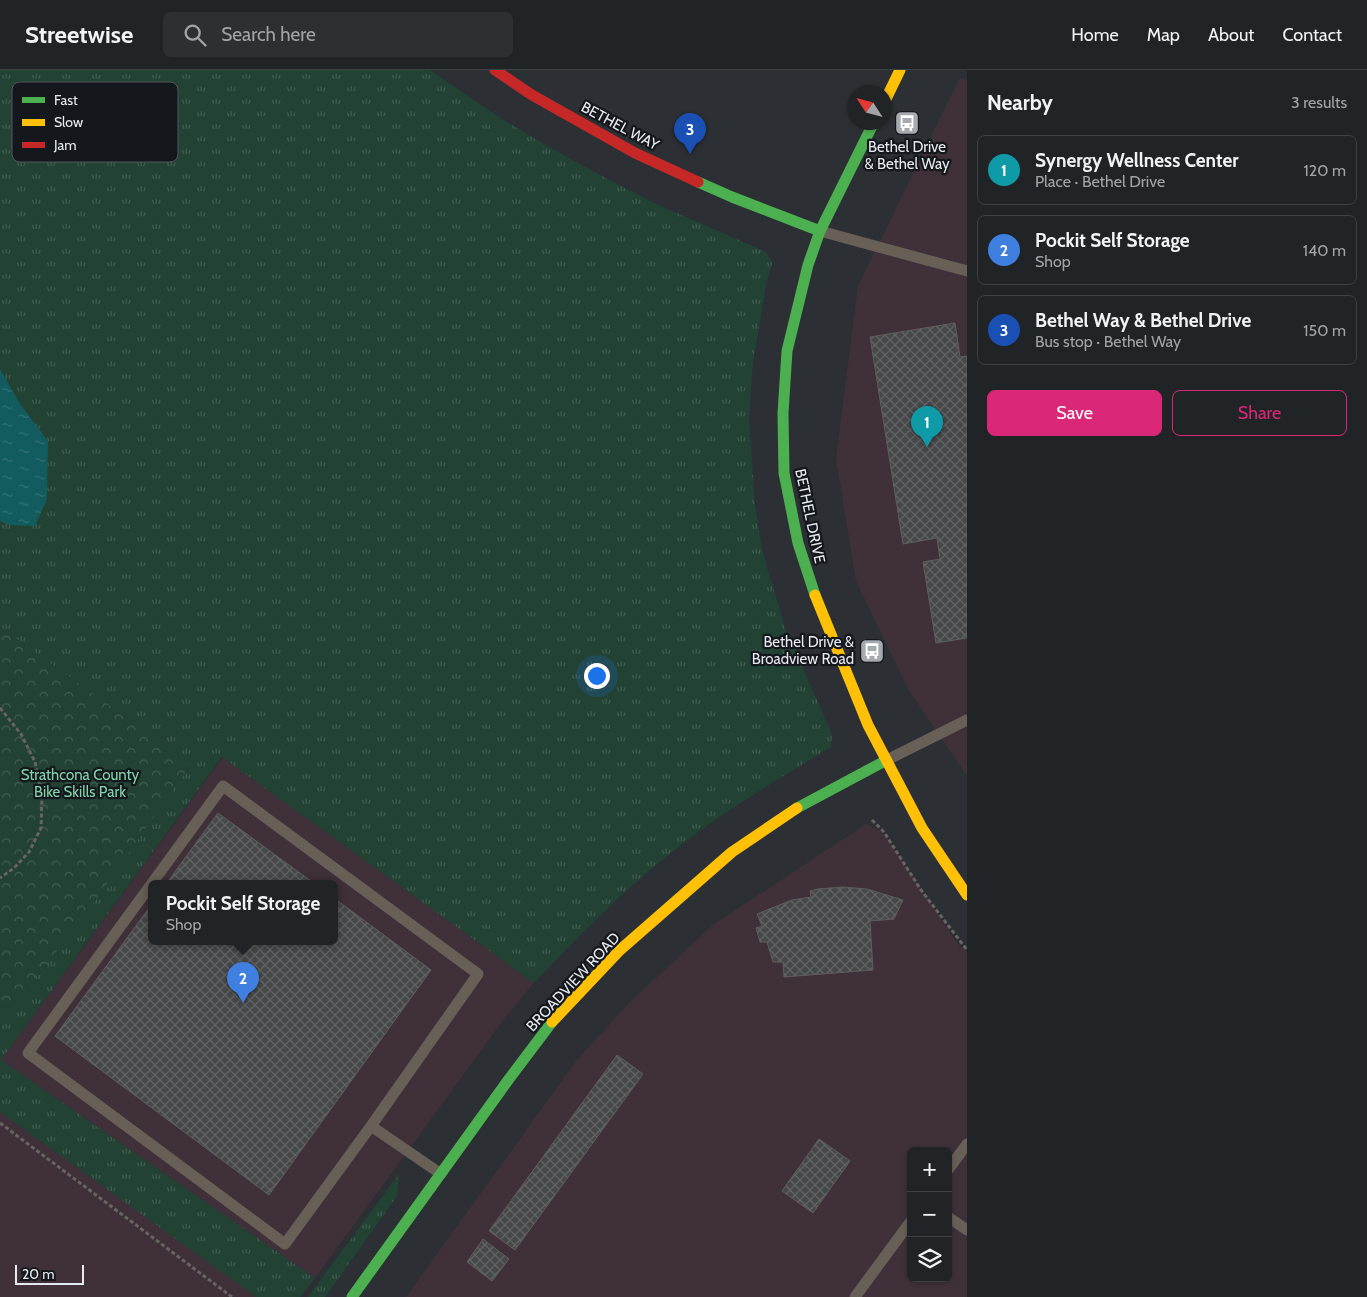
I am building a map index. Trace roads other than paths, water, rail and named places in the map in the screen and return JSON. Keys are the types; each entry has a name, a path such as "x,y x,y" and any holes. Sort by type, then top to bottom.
{"street":[{"name":"BETHEL WAY","path":"495,70 532,95 635,153 732,197 820,231"},
{"path":"892,86 900,70"},
{"name":"BETHEL DRIVE","path":"870,130 820,231 808,265 787,351 783,413 784,472 798,543 811,586 868,725 922,828 967,895"},
{"name":"BROADVIEW ROAD","path":"352,1297 509,1079 558,1015 620,950 732,852 794,809 886,760"}],"lane":[{"path":"820,231 967,271"},
{"path":"886,760 967,720"},
{"path":"148,889 28,1053 285,1244 478,974 223,786 154,880"},
{"path":"371,1126 441,1174"},
{"path":"952,1165 967,1144"},
{"path":"952,1220 967,1230"},
{"path":"855,1297 907,1226"}],"water":[{"path":"0,369 20,404 48,441 47,499 35,526 9,525 0,521"}],"place":[{"name":"Bethel Drive & Bethel Way","path":"907,123"},
{"name":"Bethel Way & Bethel Drive","path":"690,154"},
{"name":"Synergy Wellness Center","path":"927,447"},
{"name":"Bethel Drive & Broadview Road","path":"872,651"},
{"name":"Pockit Self Storage","path":"243,1003"}],"park label":[{"name":"Strathcona County Bike Skills Park","path":"80,784"}]}
